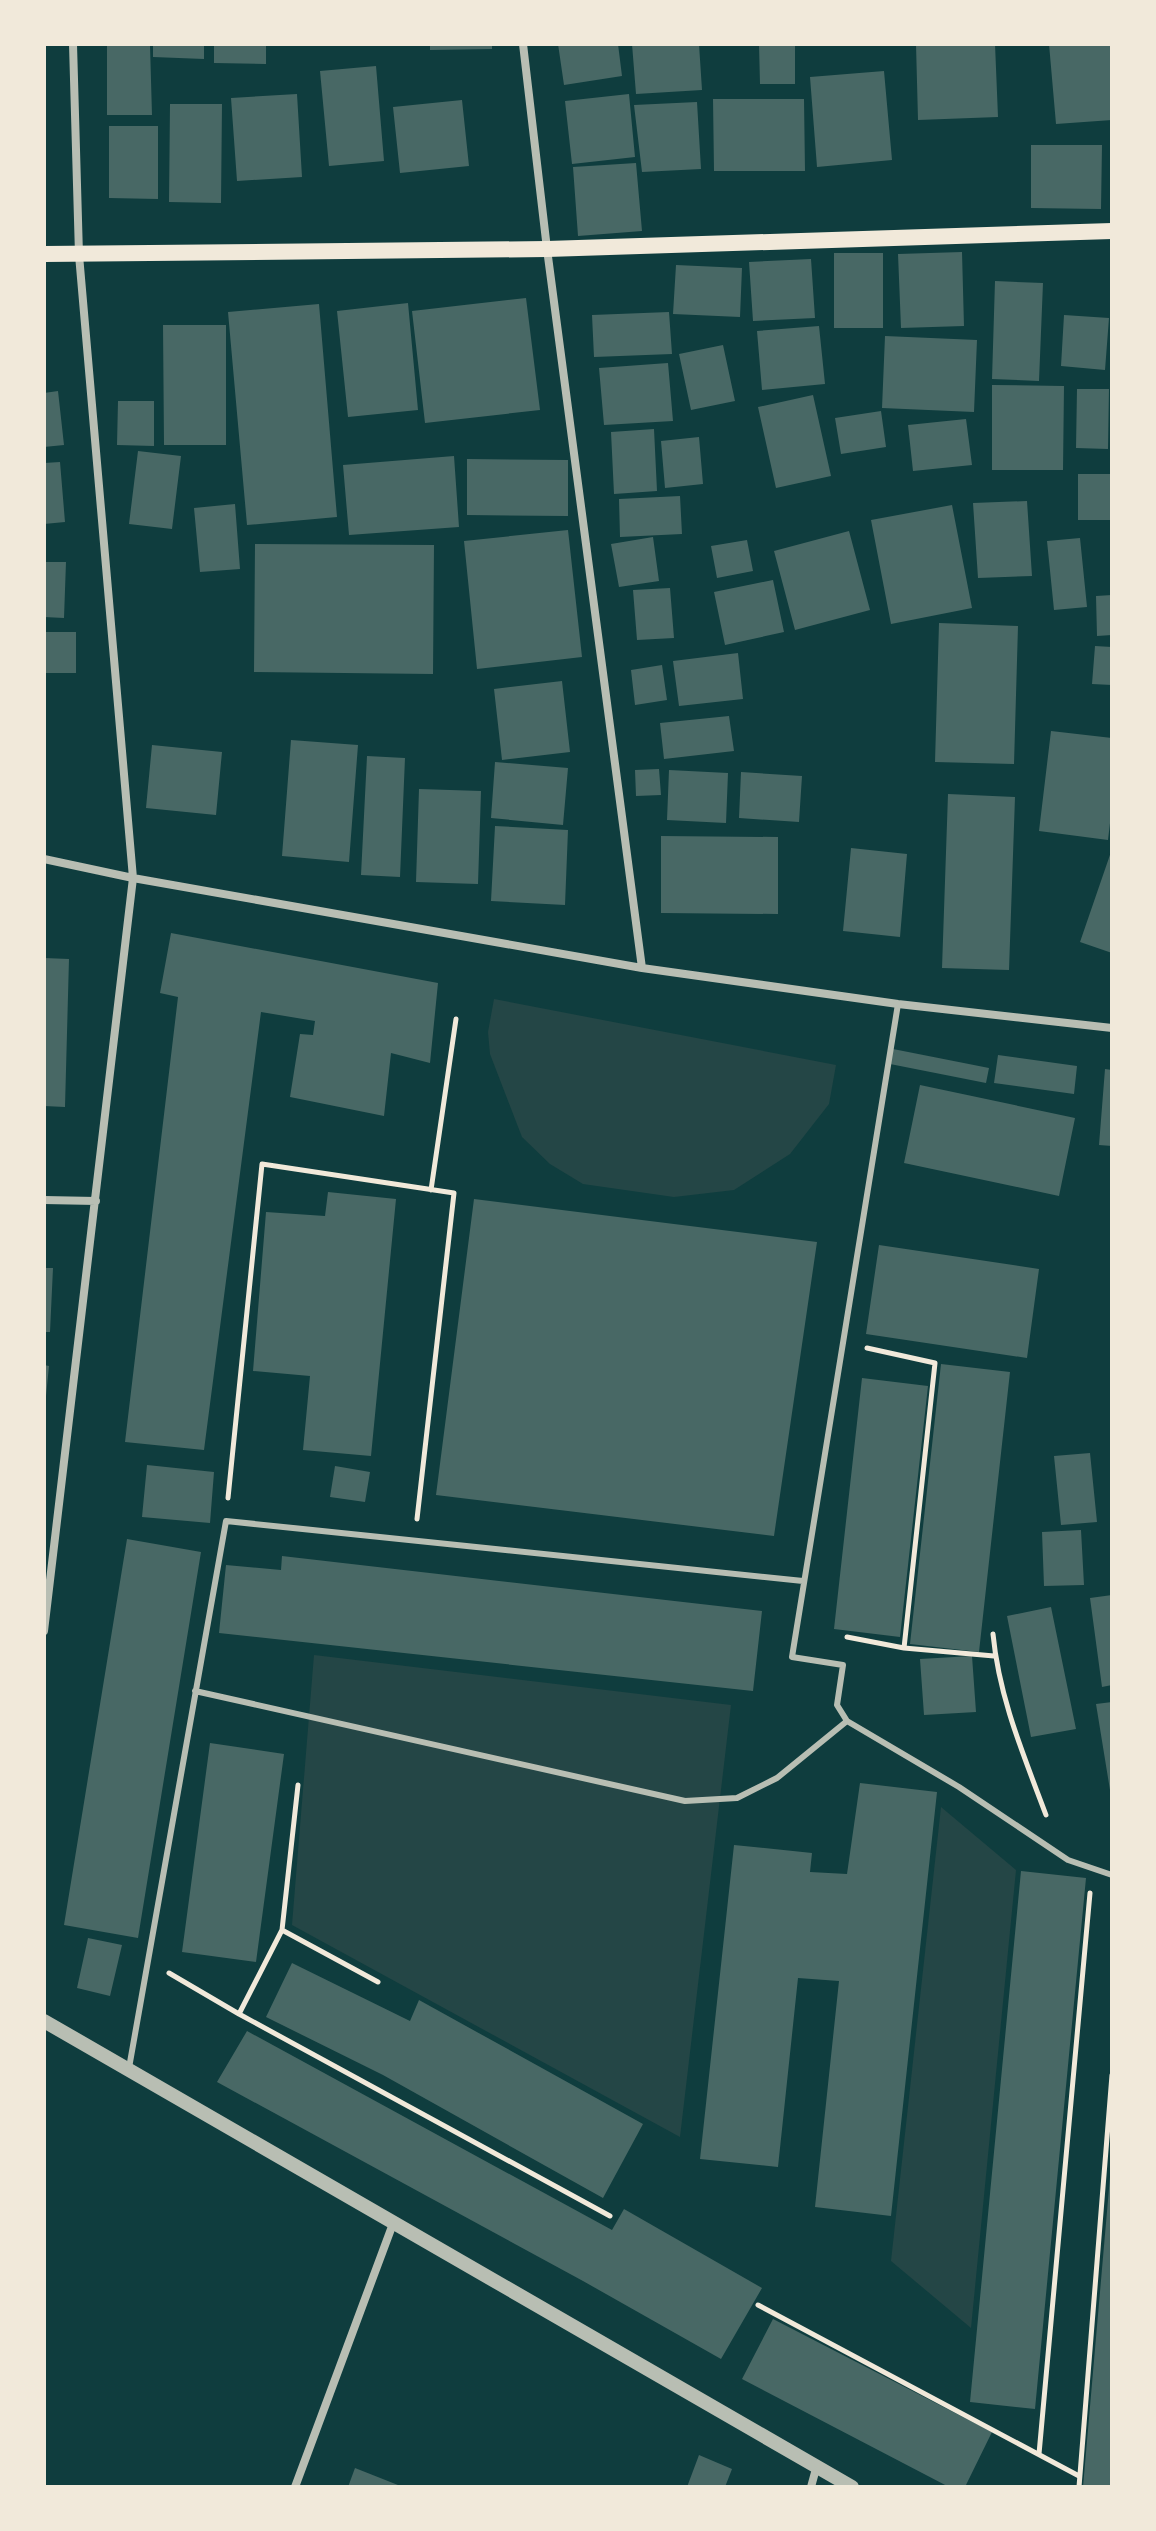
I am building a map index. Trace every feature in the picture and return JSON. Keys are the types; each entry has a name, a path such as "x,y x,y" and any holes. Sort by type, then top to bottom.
{"main road":[{"path":"44,254 547,249 1112,231"}],"street":[{"path":"44,1631 133,878 79,255 73,44"},
{"path":"523,44 642,968"},
{"path":"44,859 133,878 642,968 898,1004 1112,1028"},
{"path":"44,1200 96,1201"},
{"path":"44,2021 852,2487"},
{"path":"295,2487 394,2221"},
{"path":"811,2487 817,2465"}],"lane":[{"path":"898,1004 792,1657 843,1665 837,1705 847,1721 947,1780 1068,1860 1112,1875"},
{"path":"128,2069 226,1521 803,1581"},
{"path":"195,1691 685,1801 737,1798 777,1778 847,1721"}],"path":[{"path":"431,1190 456,1019"},
{"path":"226,1521 262,1164 454,1193 415,1540"},
{"path":"842,1343 935,1363 904,1648"},
{"path":"796,1628 904,1648 995,1656"},
{"path":"993,1634 1007,1712 1060,1854"},
{"path":"239,2014 282,1930 298,1785"},
{"path":"1039,2454 1092,1867"},
{"path":"282,1930 378,1982"},
{"path":"148,1960 239,2014 610,2216"},
{"path":"1079,2487 1112,2075"},
{"path":"758,2305 1079,2476"}],"shaded area":[{"path":"494,999 836,1065 829,1104 790,1154 734,1190 674,1197 583,1184 550,1164 522,1137 490,1054 488,1032"},
{"path":"314,1655 731,1705 680,2137 292,1925"},
{"path":"941,1807 1016,1870 971,2328 891,2261"}],"building":[{"path":"153,44 204,44 204,59 153,57"},
{"path":"214,44 266,44 266,64 214,63"},
{"path":"430,44 492,44 492,49 430,50"},
{"path":"558,44 618,44 622,76 564,85"},
{"path":"632,44 699,44 702,90 636,94"},
{"path":"759,44 795,44 795,84 760,84"},
{"path":"916,44 995,44 998,117 918,120"},
{"path":"1049,44 1112,44 1112,120 1056,124"},
{"path":"107,45 150,45 152,115 107,115"},
{"path":"376,66 384,161 329,166 320,71"},
{"path":"884,71 892,160 817,167 810,77"},
{"path":"297,94 302,177 237,181 231,98"},
{"path":"629,94 635,157 572,164 565,101"},
{"path":"713,99 804,99 805,171 714,171"},
{"path":"462,100 469,166 400,173 393,107"},
{"path":"697,102 701,169 642,172 634,105"},
{"path":"170,104 222,104 221,203 169,202"},
{"path":"109,126 158,126 158,199 109,198"},
{"path":"1031,145 1102,145 1101,209 1031,208"},
{"path":"636,163 642,231 578,236 573,167"},
{"path":"962,252 964,326 901,328 898,254"},
{"path":"834,253 883,253 883,328 834,328"},
{"path":"811,259 815,318 753,321 749,262"},
{"path":"676,265 742,268 740,317 673,314"},
{"path":"995,281 1043,283 1039,381 992,379"},
{"path":"526,298 540,410 425,423 412,311"},
{"path":"408,303 418,410 348,417 337,311"},
{"path":"319,304 337,517 247,525 228,312"},
{"path":"669,312 672,354 594,357 592,315"},
{"path":"1064,315 1109,318 1105,370 1061,366"},
{"path":"163,325 226,325 226,445 164,445"},
{"path":"819,326 825,384 762,390 757,331"},
{"path":"885,336 977,340 974,412 882,408"},
{"path":"723,345 735,401 691,410 679,354"},
{"path":"668,363 673,421 604,425 599,368"},
{"path":"992,385 1064,386 1063,470 992,470"},
{"path":"1077,389 1109,389 1108,449 1076,448"},
{"path":"58,391 64,445 44,447 44,393"},
{"path":"813,395 831,476 776,488 758,407"},
{"path":"118,401 154,401 154,446 117,445"},
{"path":"881,411 886,447 841,454 835,418"},
{"path":"966,419 972,465 913,471 908,425"},
{"path":"654,429 657,491 614,494 611,432"},
{"path":"699,437 703,484 665,488 661,441"},
{"path":"138,451 181,456 172,529 129,524"},
{"path":"454,456 459,527 349,535 343,465"},
{"path":"467,459 568,460 568,516 467,515"},
{"path":"60,462 65,522 44,524 44,463"},
{"path":"1078,474 1112,474 1112,520 1078,520"},
{"path":"680,496 682,534 620,537 619,499"},
{"path":"1027,501 1032,576 978,578 973,503"},
{"path":"235,504 240,569 200,572 194,508"},
{"path":"952,505 972,608 891,624 871,520"},
{"path":"568,530 582,657 477,669 464,541"},
{"path":"849,531 870,610 795,630 774,551"},
{"path":"653,537 659,581 619,587 611,544"},
{"path":"1080,538 1087,607 1054,610 1047,541"},
{"path":"747,540 753,571 717,578 711,546"},
{"path":"255,544 434,545 433,674 254,672"},
{"path":"44,562 66,562 64,618 44,617"},
{"path":"773,580 784,632 725,645 714,592"},
{"path":"670,588 674,638 637,640 633,590"},
{"path":"1112,595 1112,635 1097,636 1096,596"},
{"path":"939,623 1018,626 1014,764 935,762"},
{"path":"44,632 76,632 76,673 44,673"},
{"path":"1095,646 1112,647 1112,685 1092,684"},
{"path":"738,653 743,699 679,706 673,661"},
{"path":"662,665 667,700 635,705 631,670"},
{"path":"562,681 570,752 502,760 494,689"},
{"path":"729,716 734,751 664,759 660,723"},
{"path":"1051,731 1112,738 1112,806 1108,840 1039,831"},
{"path":"291,740 358,745 349,862 282,856"},
{"path":"152,745 222,752 216,815 146,808"},
{"path":"367,756 405,758 400,877 361,875"},
{"path":"495,762 568,768 563,825 491,818"},
{"path":"659,769 661,795 636,796 635,770"},
{"path":"669,770 728,773 726,823 667,820"},
{"path":"741,772 802,776 799,822 739,818"},
{"path":"419,789 481,791 478,884 416,882"},
{"path":"948,794 1015,797 1009,970 942,968"},
{"path":"495,826 568,830 565,905 491,901"},
{"path":"661,836 778,837 778,914 661,913"},
{"path":"851,848 907,854 900,937 843,931"},
{"path":"1112,849 1112,953 1080,942"},
{"path":"171,933 438,983 430,1063 391,1053 384,1116 290,1097 300,1034 313,1035 315,1021 261,1012 204,1450 125,1442 178,997 160,993"},
{"path":"44,958 69,959 65,1107 44,1106"},
{"path":"893,1049 989,1068 986,1083 890,1064"},
{"path":"998,1055 1077,1066 1074,1094 994,1083"},
{"path":"1105,1069 1112,1070 1112,1146 1099,1145"},
{"path":"920,1085 1075,1118 1059,1196 904,1163"},
{"path":"328,1192 396,1199 371,1456 303,1450 310,1376 253,1371 266,1212 325,1216"},
{"path":"474,1199 817,1242 774,1536 436,1495"},
{"path":"879,1245 1039,1269 1027,1358 866,1334"},
{"path":"44,1268 53,1268 50,1332 44,1332"},
{"path":"941,1364 1010,1372 979,1652 910,1644"},
{"path":"44,1365 49,1366 46,1396 44,1396"},
{"path":"862,1378 928,1386 900,1637 834,1629"},
{"path":"1090,1453 1097,1522 1061,1525 1054,1456"},
{"path":"147,1465 214,1472 210,1523 142,1517"},
{"path":"335,1466 370,1472 365,1502 330,1497"},
{"path":"1081,1530 1084,1585 1044,1586 1042,1532"},
{"path":"127,1539 201,1552 138,1938 64,1925"},
{"path":"282,1556 762,1611 753,1691 219,1633 226,1565 281,1570"},
{"path":"1112,1595 1112,1685 1102,1687 1090,1598"},
{"path":"1051,1607 1076,1729 1031,1737 1007,1616"},
{"path":"972,1656 976,1712 924,1715 920,1659"},
{"path":"1112,1702 1112,1790 1110,1790 1096,1704"},
{"path":"210,1743 284,1754 256,1962 182,1952"},
{"path":"860,1783 937,1792 891,2216 815,2207 839,1981 798,1978 778,2167 700,2159 734,1845 812,1853 810,1872 847,1874"},
{"path":"1021,1871 1086,1878 1035,2409 970,2402"},
{"path":"88,1938 122,1945 110,1996 77,1988"},
{"path":"292,1963 410,2021 419,2000 643,2124 603,2198 383,2075 266,2017"},
{"path":"247,2031 612,2230 624,2209 762,2288 721,2359 217,2082"},
{"path":"1110,2177 1112,2487 1083,2487"},
{"path":"773,2319 992,2432 965,2487 949,2487 742,2379"},
{"path":"699,2455 732,2469 725,2487 687,2487"},
{"path":"355,2468 403,2487 348,2487"}]}
